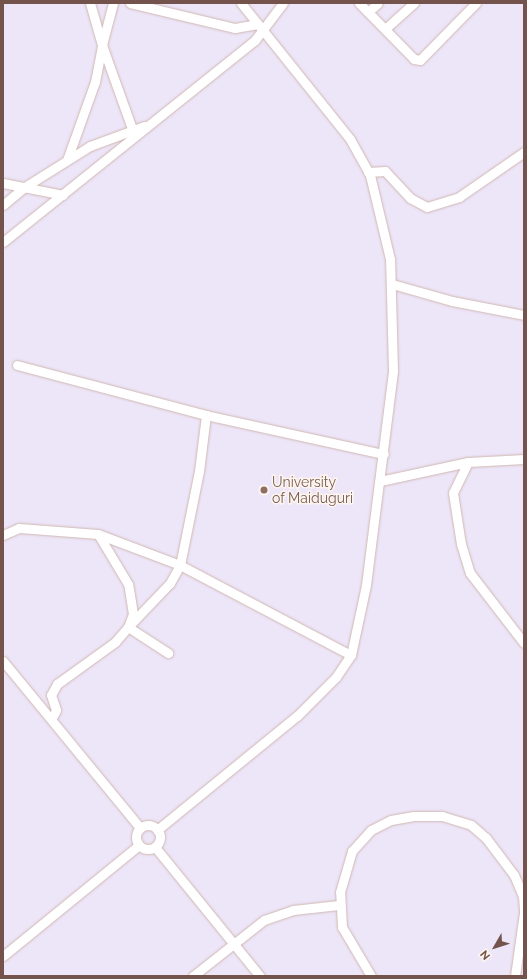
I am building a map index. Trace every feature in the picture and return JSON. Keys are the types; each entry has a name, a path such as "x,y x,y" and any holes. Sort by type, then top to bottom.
{"street":[{"path":"90,3 102,45 132,129"},
{"path":"67,160 95,82 102,45 113,3"},
{"path":"130,3 235,28 260,28"},
{"path":"157,830 297,716 336,677 351,655 366,584 384,454 393,371 392,284 380,208 368,172 350,139 241,3"},
{"path":"3,242 148,126 260,28 283,3"},
{"path":"359,3 414,59 420,60 476,3"},
{"path":"368,12 378,3"},
{"path":"385,29 414,3"},
{"path":"3,205 23,188 90,146 132,129 148,126"},
{"path":"368,172 384,171 410,198 427,206 459,197 524,152"},
{"path":"3,183 63,195"},
{"path":"392,284 452,302 524,314"},
{"path":"17,365 206,415 384,454"},
{"path":"52,718 56,710 51,695 57,684 99,655 128,627 170,583 180,565 199,471 206,415"},
{"path":"380,482 468,462 524,459"},
{"path":"468,462 453,493 460,544 470,573 524,643"},
{"path":"3,535 19,528 98,534 180,565 351,655"},
{"path":"98,534 128,584 132,607 128,627"},
{"path":"128,627 168,653"},
{"path":"3,661 52,718 140,828"},
{"path":"371,976 342,927 338,905 342,875 352,851 371,830 414,816 442,816 471,825 499,853 523,896 524,913 515,976"},
{"path":"149,825 157,830 160,839 155,847 146,850 138,846 136,836 140,828 149,825"},
{"path":"5,951 138,846"},
{"path":"155,847 260,976"},
{"path":"193,976 232,941 264,920 293,910 338,905"}],"shaded area":[{"name":"University of Maiduguri","path":"3,3 524,3 524,976 3,976"}],"place":[{"name":"University of Maiduguri","path":"264,490"}]}
